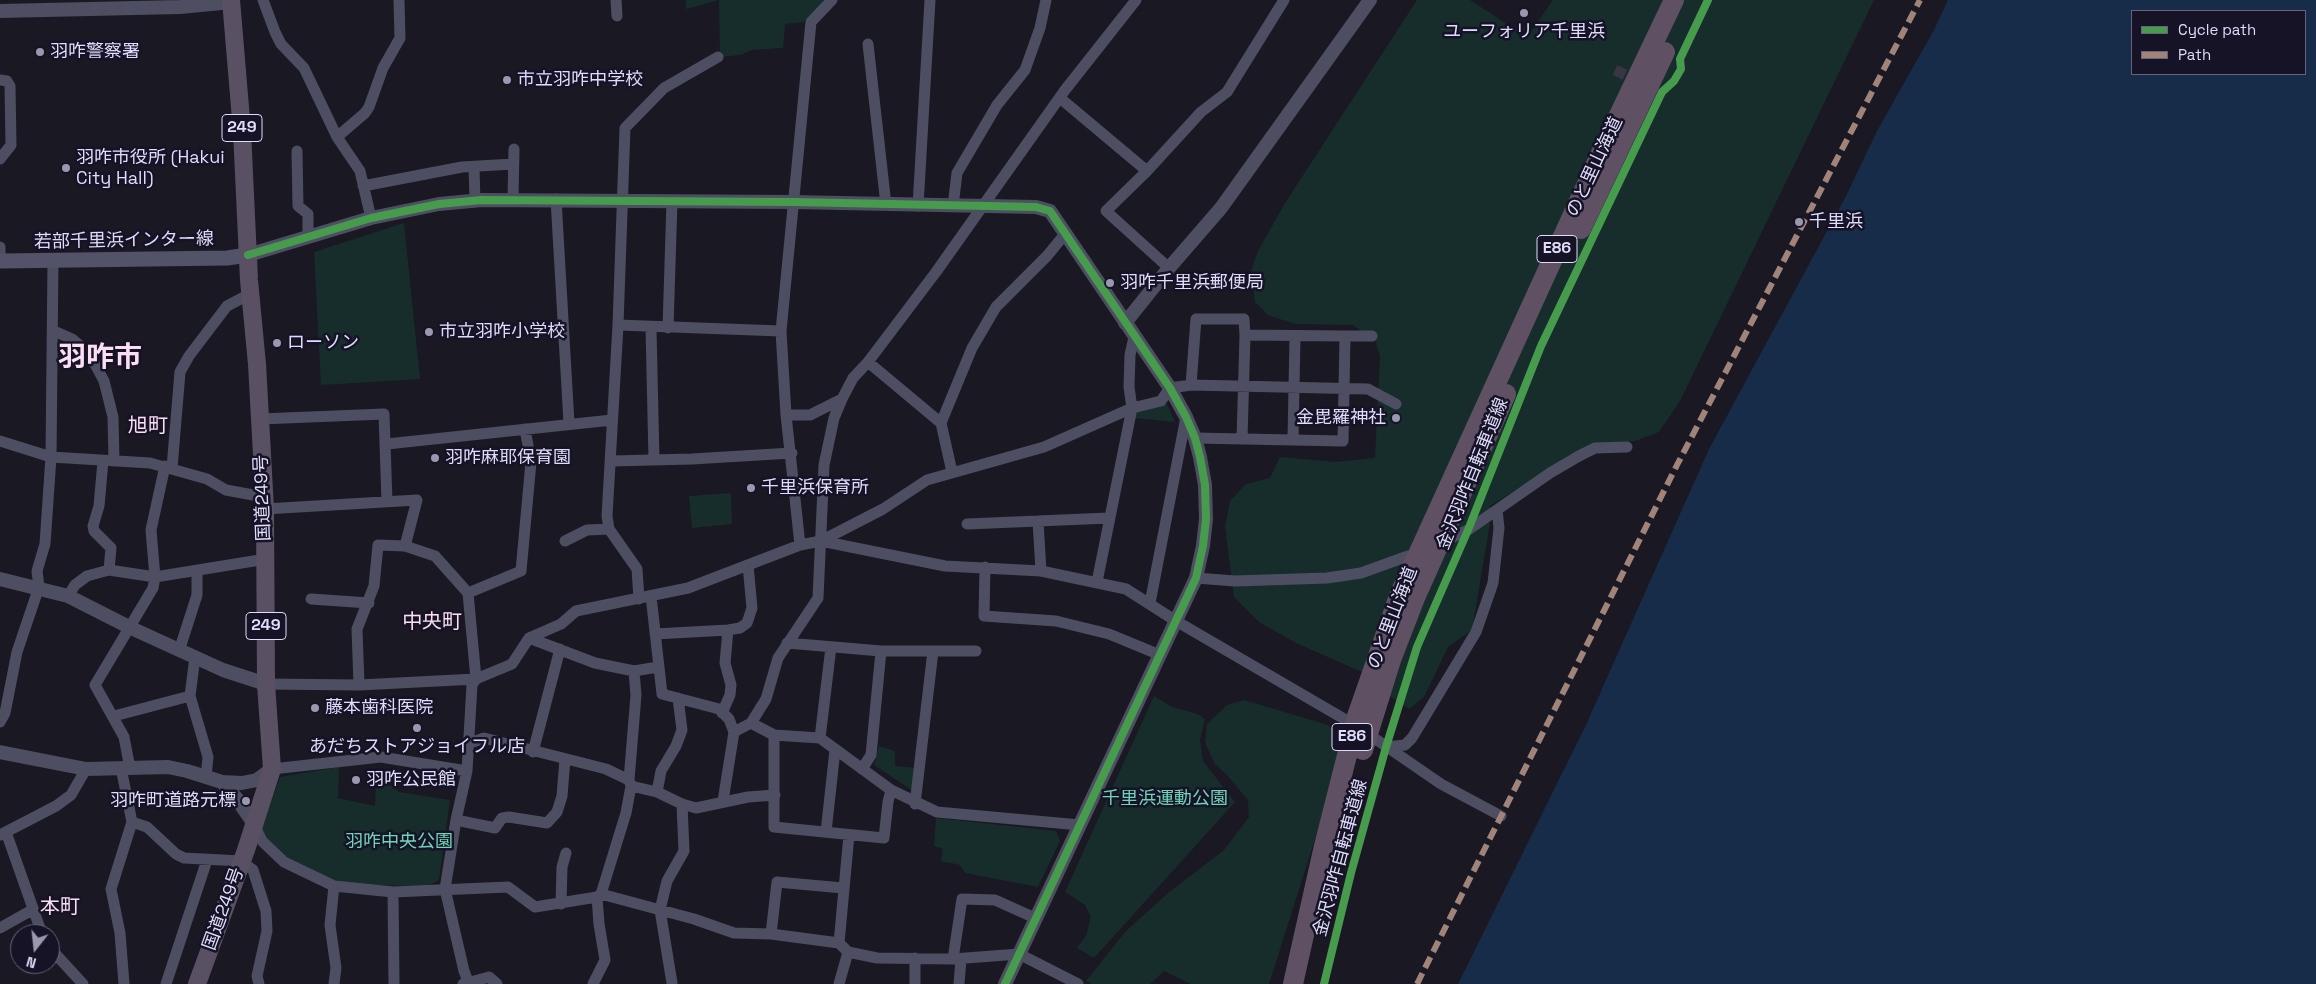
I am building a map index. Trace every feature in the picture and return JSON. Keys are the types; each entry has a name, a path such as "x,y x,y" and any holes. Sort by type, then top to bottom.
{"highway":[{"name":"のと里山海道","path":"1293,984 1324,846 1358,716 1399,596 1598,160 1674,0"},
{"name":"のと里山海道","path":"1308,984 1340,834 1371,720 1391,660 1415,598 1506,395 1688,0"},
{"name":"国道249号","path":"197,984 272,769 266,684 265,503 250,294 245,169 234,1"}],"main road":[{"name":"若部千里浜インター線","path":"0,261 227,258 248,255"}],"street":[{"path":"263,0 274,32 281,44 304,68 337,138 360,171 371,218"},
{"path":"337,138 365,114 369,107 383,68 400,38 399,0"},
{"path":"616,0 617,16"},
{"path":"800,545 792,453 786,414 781,331 811,22 832,0"},
{"path":"918,206 930,0"},
{"path":"953,206 957,173 997,105 1025,70 1040,28 1046,0"},
{"path":"734,732 751,723 766,699 778,658 818,598 818,557 821,541 824,465 834,418 853,378 868,362 1060,98 1136,0"},
{"path":"1169,268 1106,211 1147,171 1201,112 1227,92 1284,0"},
{"path":"1126,323 1169,268 1221,208 1370,0"},
{"path":"0,10 180,7 206,2 234,1"},
{"path":"868,44 886,205"},
{"path":"718,57 664,88 625,128 618,325 607,516 609,529 637,569 655,634 662,694 718,709 729,719 734,732 723,801"},
{"path":"0,80 7,81 10,86 11,145 0,159"},
{"path":"1060,98 1147,171"},
{"path":"513,199 514,148"},
{"path":"296,150 298,206 308,214 308,236"},
{"path":"363,186 474,167 514,164"},
{"path":"474,167 475,201"},
{"path":"248,255 371,218 439,204 475,201 556,199 793,202 1045,209 1050,211 1170,388 1186,416 1195,438 1205,485 1206,519 1203,546 1196,578 1005,984"},
{"path":"556,199 569,423"},
{"path":"668,328 672,201"},
{"path":"952,472 941,423 972,348 996,307 1047,256 1065,234"},
{"path":"0,247 0,261"},
{"path":"0,722 4,712 17,652 38,587 37,571 45,544 51,457 54,331 53,260"},
{"path":"124,984 120,933 111,889 132,822 125,768 127,746 114,716 95,685 149,596 155,577 151,530 169,467 180,372 189,356 228,306 250,294"},
{"path":"1191,385 1196,319 1244,319 1242,439"},
{"path":"618,325 651,328 781,331"},
{"path":"651,328 654,460"},
{"path":"54,331 72,339 89,353 104,381 113,417 108,461 93,526 94,530 111,548 109,570"},
{"path":"1245,335 1372,336"},
{"path":"1293,439 1295,336"},
{"path":"1195,438 1343,441 1345,336"},
{"path":"1098,582 1132,408 1129,379 1130,356 1134,337"},
{"path":"868,362 941,423"},
{"path":"0,579 68,596 130,628 195,658 223,670 266,684 359,685 476,679 512,664 528,638 561,624 576,611 688,588 800,545 821,541 883,509 926,480 1044,446 1132,408 1161,401 1170,388 1191,385 1368,390 1396,404"},
{"path":"786,414 810,415 842,399"},
{"path":"260,419 384,414 387,444 387,502"},
{"path":"1150,603 1186,416"},
{"path":"387,444 569,423 612,420"},
{"path":"468,593 521,571 531,462 525,429"},
{"path":"0,441 51,457 150,463 169,467 207,479 226,490 265,503 417,500 405,546"},
{"path":"1451,538 1468,530 1550,473 1579,456 1595,448 1627,447"},
{"path":"611,461 792,453"},
{"path":"1497,510 1499,528 1493,583 1476,632 1412,738 1405,745 1382,743 1441,784 1500,816"},
{"path":"967,524 1109,518"},
{"path":"1038,521 1041,571"},
{"path":"565,541 587,530 609,529"},
{"path":"821,541 945,566 1041,571 1126,589 1176,621 1346,720"},
{"path":"359,685 357,629 369,603 374,586 378,545 405,546 435,556 468,593 476,679 472,685 467,771 456,820 445,889 465,982 489,977 497,984"},
{"path":"1196,578 1235,581 1327,578 1361,573 1408,556"},
{"path":"68,596 76,585 87,576 109,570 155,577 266,560"},
{"path":"655,634 728,630 740,628 747,623 752,608 748,565"},
{"path":"986,567 984,616 1056,621 1109,634 1160,655"},
{"path":"179,650 197,595 197,572"},
{"path":"311,599 369,603"},
{"path":"722,713 731,685 725,663 728,630"},
{"path":"528,638 595,663 634,671 658,667"},
{"path":"787,643 881,652 976,651"},
{"path":"820,738 831,647"},
{"path":"533,752 560,649"},
{"path":"915,804 933,651"},
{"path":"862,769 871,755 881,652"},
{"path":"195,658 190,696 208,757 206,777"},
{"path":"593,984 605,960 599,924 599,895 626,812 630,783 636,695 634,671"},
{"path":"114,716 190,696"},
{"path":"657,792 661,771 676,746 682,730 678,698"},
{"path":"751,723 774,735 820,738 892,790 915,804 937,812 1080,825"},
{"path":"774,735 774,827 884,838 888,802 892,790"},
{"path":"470,743 484,738 533,752 606,769 630,783 696,808 723,801 775,795"},
{"path":"826,832 835,750"},
{"path":"0,752 86,769 168,767 222,782 242,783 257,780 272,769 381,757 467,771"},
{"path":"456,820 495,828 502,818 509,817 547,823 557,812 562,796 565,759"},
{"path":"38,924 3,834 56,806 71,795 86,769"},
{"path":"222,782 237,798 254,824 262,841 284,862 334,886 393,892 508,887 535,907 561,904 599,895 660,910 734,933 772,934 839,943 848,952 877,958 957,959 1019,954 1078,984"},
{"path":"672,984 660,910 667,880 684,851 682,804"},
{"path":"132,822 147,827 176,854 184,858 241,860 253,870 266,911 266,937 257,976 259,984"},
{"path":"839,943 849,836"},
{"path":"561,904 562,867 566,854"},
{"path":"166,984 207,860"},
{"path":"772,934 777,882 843,888"},
{"path":"334,886 330,924 336,968 334,984"},
{"path":"393,892 394,984"},
{"path":"960,984 957,959 962,899 995,900 1035,918"},
{"path":"0,928 32,910"},
{"path":"839,984 848,952"},
{"path":"915,958 915,984"},
{"path":"60,959 84,984"}],"green space":[{"path":"686,0 719,0 686,9"},
{"path":"719,0 827,0 804,22 785,24 783,48 752,50 740,55 720,57"},
{"path":"1417,0 1470,0 1527,37 1553,0 1874,0 1680,401 1659,432 1635,441 1591,444 1490,506 1490,523 1472,630 1448,647 1424,697 1409,709 1376,687 1362,672 1296,643 1259,622 1234,597 1225,527 1230,501 1246,484 1270,478 1280,457 1336,462 1375,458 1380,356 1375,340 1353,325 1295,324 1268,315 1255,302 1251,271 1258,251 1285,203"},
{"path":"404,223 420,379 321,385 314,252"},
{"path":"1167,404 1175,422 1135,418 1135,412"},
{"path":"731,493 732,524 692,528 689,496"},
{"name":"千里浜運動公園","path":"1154,696 1172,707 1198,714 1205,719 1200,740 1203,761 1235,802 1094,958 1077,948 1086,936 1091,917 1085,905 1065,892"},
{"path":"1244,700 1328,725 1345,744 1269,984 1191,984 1164,971 1150,984 1092,984 1086,981 1125,932 1168,893 1224,850 1249,817 1248,800 1215,764 1205,743 1207,724 1227,705"},
{"path":"879,746 895,751 895,766 916,768 913,791 874,765"},
{"name":"羽咋中央公園","path":"339,767 338,798 375,806 376,782 387,783 399,792 450,800 439,880 428,886 341,885 286,861 268,843 261,828 280,777"},
{"path":"936,818 1056,831 1060,841 1038,887 965,873 960,865 941,861 943,849 934,846"}],"water":[{"path":"1948,0 2316,0 2316,984 1458,984 1585,727 1709,449 1846,196 1877,131 1934,30"}],"tunnel":[{"path":"1615,70 1662,92"}],"marked path":[{"path":"1417,984 1677,465 1920,0"}],"cycle path":[{"name":"金沢羽咋自転車道線","path":"1324,984 1351,873 1386,747 1417,647 1468,530 1541,346 1662,92 1674,81 1681,69 1680,59 1708,0"},
{"path":"248,255 371,218 439,204 482,200 793,202 1036,207 1050,211 1170,388 1186,417 1195,438 1200,457 1205,485 1206,519 1203,546 1196,578 1005,984"}],"place":[{"name":"ユーフォリア千里浜","path":"1524,13"},
{"name":"羽咋警察署","path":"40,52"},
{"name":"市立羽咋中学校","path":"507,80"},
{"name":"羽咋市役所 (Hakui City Hall)","path":"66,168"},
{"name":"千里浜","path":"1799,222"},
{"name":"羽咋千里浜郵便局","path":"1110,283"},
{"name":"市立羽咋小学校","path":"429,332"},
{"name":"ローソン","path":"277,343"},
{"name":"金毘羅神社","path":"1396,418"},
{"name":"羽咋麻耶保育園","path":"435,458"},
{"name":"千里浜保育所","path":"751,488"},
{"name":"藤本歯科医院","path":"315,708"},
{"name":"あだちストアジョイフル店","path":"417,728"},
{"name":"羽咋公民館","path":"356,780"},
{"name":"羽咋町道路元標","path":"246,801"}],"district":[{"name":"羽咋市","path":"100,358"},
{"name":"旭町","path":"148,427"},
{"name":"中央町","path":"432,623"},
{"name":"本町","path":"60,908"}]}
